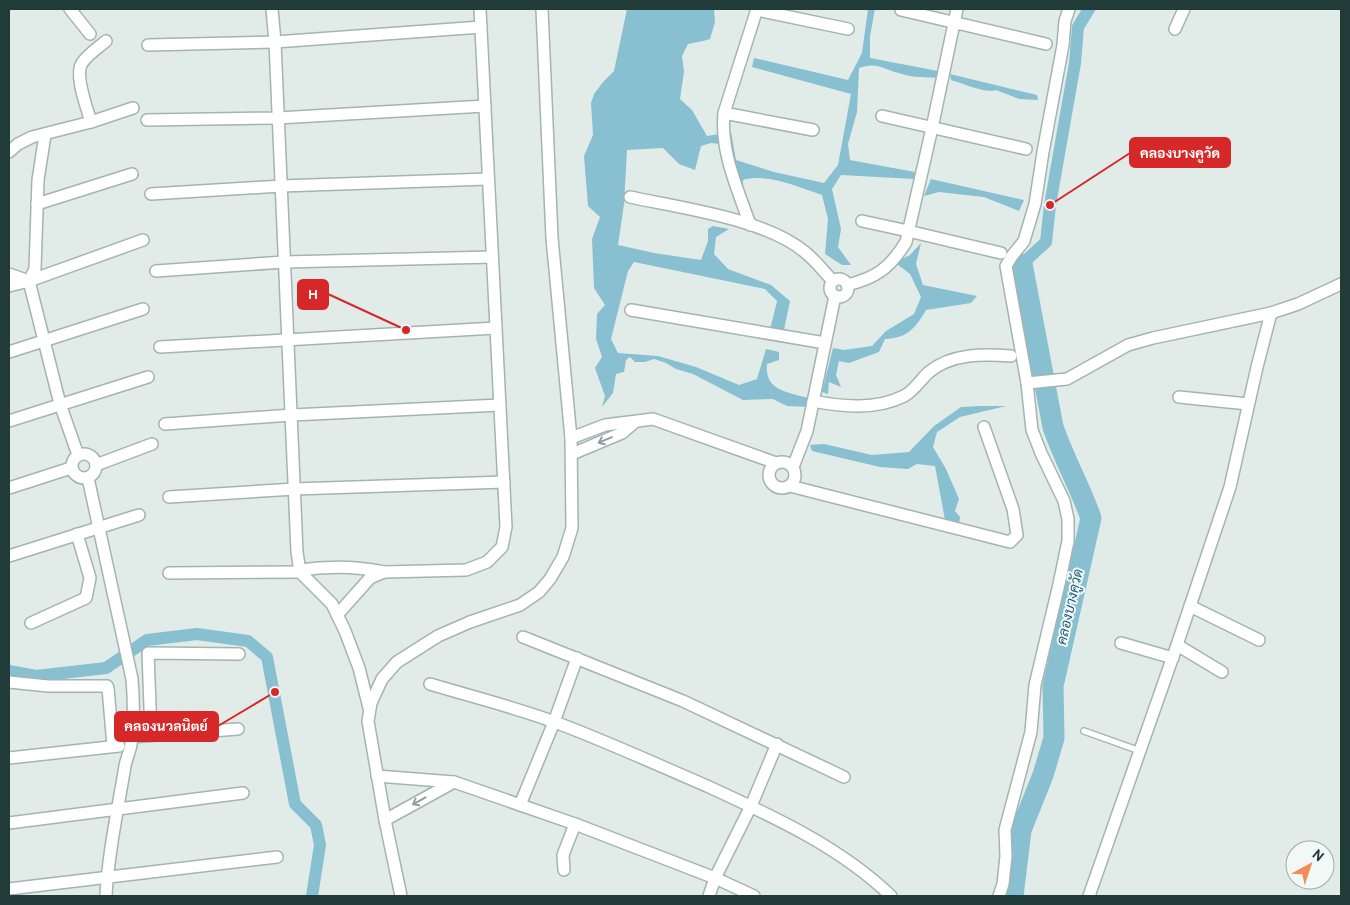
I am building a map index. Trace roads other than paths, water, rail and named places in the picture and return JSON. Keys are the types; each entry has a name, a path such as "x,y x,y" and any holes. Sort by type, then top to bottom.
{"street":[{"path":"70,9 90,34"},
{"path":"272,9 294,489 300,571 332,604 359,668 370,712"},
{"path":"169,573 300,571 327,567 367,568 384,572 466,570 487,562 502,547 506,528 480,9"},
{"path":"401,896 385,820 368,721 371,702 382,679 397,662 438,636 470,622 520,605 539,592 550,579 562,557 572,528 572,438 552,238 542,9"},
{"path":"750,225 728,160 723,130 724,114 757,9 848,29"},
{"path":"847,286 871,279 879,274 897,257 906,242 958,9"},
{"path":"999,896 1003,884 1006,856 1005,830 1031,732 1034,685 1060,584 1068,541 1068,519 1064,501 1040,453 1032,430 1030,383 1006,266 1024,242 1035,204 1044,143 1069,9"},
{"path":"1175,29 1184,9"},
{"path":"901,10 1046,44"},
{"path":"148,45 275,42 481,28"},
{"path":"91,122 83,93 80,68 83,62 106,40"},
{"path":"147,120 278,118 485,106"},
{"path":"9,152 18,144 32,137 91,122 132,108"},
{"path":"724,114 813,130"},
{"path":"882,116 1026,148"},
{"path":"45,135 38,180 35,269 29,281 60,404 78,455"},
{"path":"37,204 132,174"},
{"path":"151,194 281,186 488,179"},
{"path":"630,197 734,220 784,238 806,253 833,281"},
{"path":"862,221 908,230 1001,253"},
{"path":"9,286 29,281 143,240"},
{"path":"156,271 284,262 492,257"},
{"path":"9,274 29,281"},
{"path":"833,281 842,280 848,290 843,296 835,296"},
{"path":"833,281 830,290 835,296"},
{"path":"1030,383 1067,379 1128,345 1271,313 1298,304 1341,284"},
{"path":"792,467 807,430 821,403 825,343 835,296"},
{"path":"9,352 143,309"},
{"path":"630,310 825,343"},
{"path":"1089,896 1173,658 1230,487 1244,431 1248,404 1271,313"},
{"path":"160,347 496,328"},
{"path":"821,403 869,406 886,403 906,395 930,371 948,361 988,354 1011,356"},
{"path":"9,421 148,377"},
{"path":"1179,397 1248,404"},
{"path":"165,424 292,415 500,405"},
{"path":"572,438 605,425 653,419 776,463 785,462 792,467 796,475 795,480 790,486 781,489 770,482 770,469 776,463"},
{"path":"572,454 622,433 637,421"},
{"path":"790,486 1010,542 1018,535 1013,509 984,427"},
{"path":"96,465 152,444"},
{"path":"86,454 92,458 96,465 94,473 88,478 77,477 71,468 73,460 78,455 86,454"},
{"path":"9,488 71,468"},
{"path":"88,478 132,679 134,704 131,741 126,760 107,876 106,896"},
{"path":"169,497 294,489 504,482"},
{"path":"9,556 138,515"},
{"path":"31,623 86,598 90,578 77,534"},
{"path":"337,615 370,578 384,572"},
{"path":"1190,606 1259,640"},
{"path":"523,637 684,700 844,777"},
{"path":"1121,643 1173,658"},
{"path":"1177,645 1222,672"},
{"path":"151,734 148,653 239,654"},
{"path":"520,805 554,722 576,658"},
{"path":"9,682 48,686 107,686 113,746"},
{"path":"430,684 554,722 641,757 751,806 820,842 854,864 891,896"},
{"path":"9,758 113,746 151,734 238,728"},
{"path":"709,896 715,878 751,806 777,744"},
{"path":"377,776 454,782 575,824 715,878 754,896"},
{"path":"385,820 454,782"},
{"path":"9,823 243,793"},
{"path":"564,870 563,855 575,824"},
{"path":"9,890 107,876 277,857"}],"lane":[{"path":"1084,731 1140,751"}],"water":[{"path":"627,9 714,9 715,22 710,39 688,44 682,56 684,72 680,99 692,110 707,136 731,132 736,160 774,172 824,183 838,165 851,94 752,67 754,58 848,80 862,53 868,9 875,9 870,36 870,58 938,71 939,78 911,76 871,65 859,68 857,112 848,144 850,160 915,172 914,179 841,175 832,189 841,229 838,247 851,265 842,265 825,254 828,219 822,195 783,182 753,178 743,180 742,201 720,144 711,143 701,146 695,170 679,164 663,148 627,150 624,204 618,245 701,260 708,241 708,229 713,226 729,229 716,237 714,254 728,269 771,285 790,301 784,330 770,330 777,301 765,289 634,262 628,271 611,339 618,353 658,356 696,367 739,385 757,379 766,349 779,352 779,360 767,364 767,373 770,380 774,386 780,389 811,399 809,407 787,406 773,399 743,400 693,374 676,369 666,363 654,359 645,362 635,362 630,357 626,360 624,372 616,374 613,393 602,407 605,396 595,368 602,357 596,339 597,314 605,305 594,288 592,239 600,217 588,206 584,156 593,135 591,103 594,94 614,71"},
{"path":"950,74 1037,95 1038,100 1019,99 996,90 986,91 974,88 951,80"},
{"path":"931,179 1024,200 1019,211 984,197 939,192 924,196"},
{"path":"921,243 916,264 923,285 977,296 971,303 926,310 910,331 899,337 885,339 879,352 849,363 839,361 836,375 841,387 829,382 828,394 822,392 833,348 844,350 872,346 886,331 914,314 921,297 910,274 897,264 910,255"},
{"path":"1006,406 960,417 937,432 933,447 946,469 959,499 955,511 960,517 959,524 945,520 935,466 917,464 908,469 880,467 812,451 810,445 824,444 872,455 909,452 934,426 961,407"}],"waterway":[{"name":"คลองบางคูวัด","path":"1022,264 1046,242 1050,205 1075,63 1078,27 1089,9"},
{"name":"คลองบางคูวัด","path":"1013,896 1021,830 1043,775 1054,738 1053,686 1091,518 1053,427 1022,264"},
{"path":"9,671 36,676 106,668 147,640 197,634 248,641 267,657 295,804 316,825 320,845 312,896"}],"place":[{"name":"คลองบางคูวัด","path":"1050,205"},
{"name":"H","path":"406,330"},
{"name":"คลองนวลนิตย์","path":"275,692"}]}
